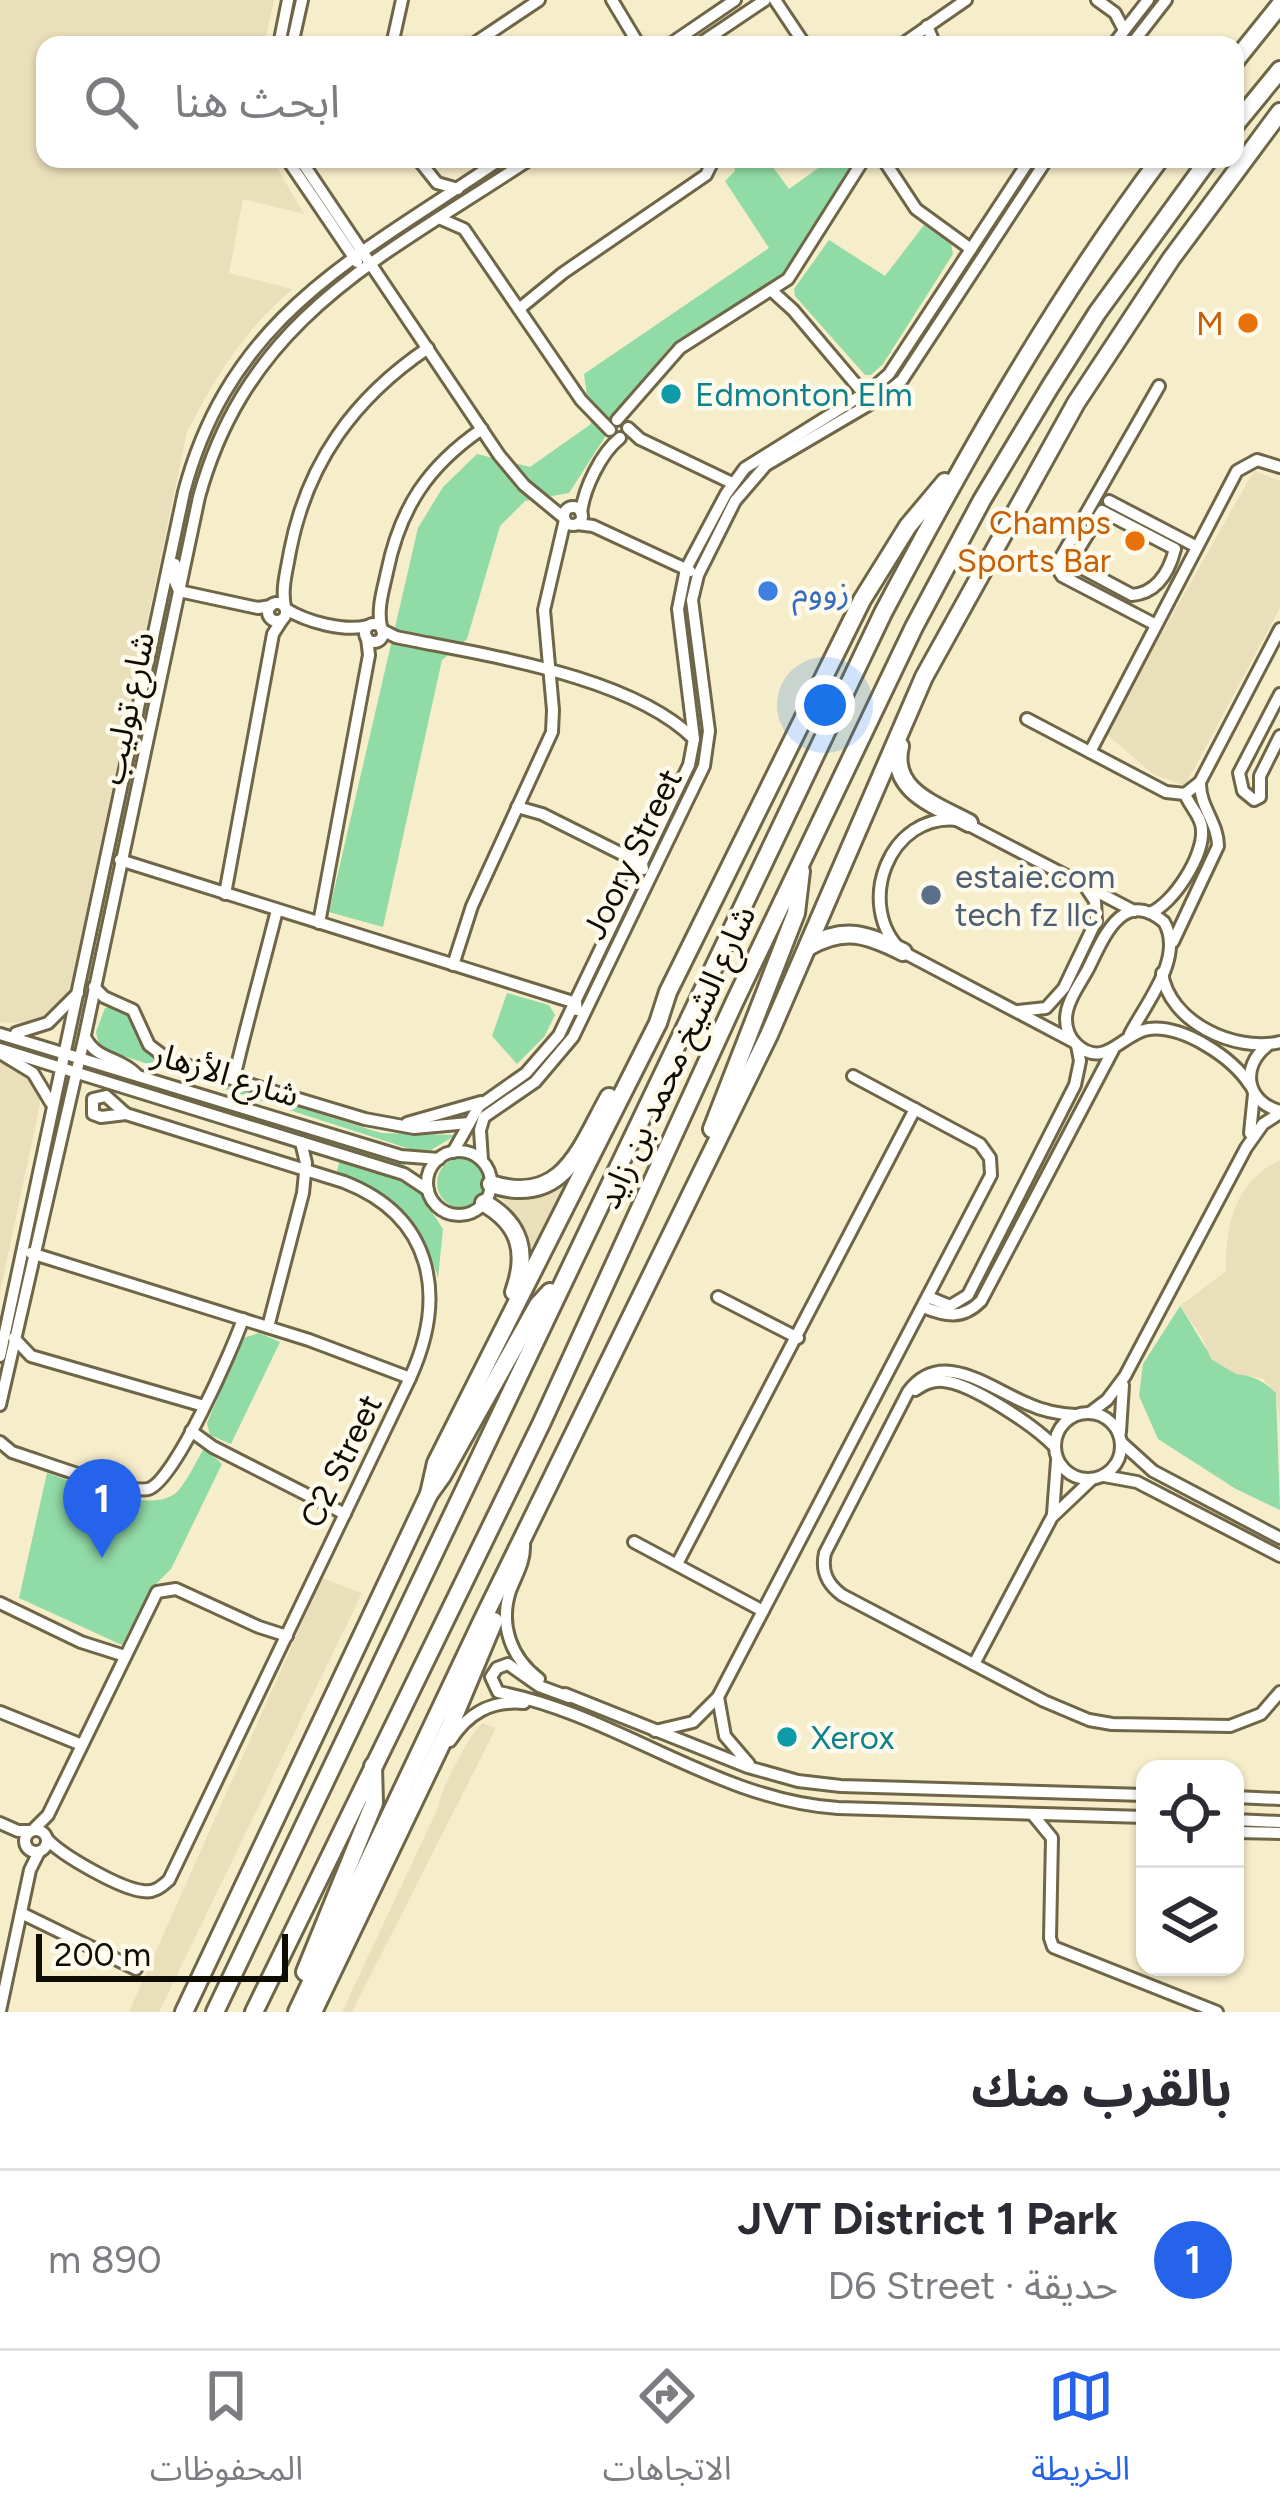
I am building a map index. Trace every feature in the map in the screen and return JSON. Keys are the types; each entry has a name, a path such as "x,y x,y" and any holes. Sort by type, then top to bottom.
{"highway":[{"path":"1244,50 1280,5"},
{"path":"1244,114 1280,70"},
{"path":"1244,159 1280,112"},
{"path":"1244,168 1280,131"},
{"name":"شارع الشيخ محمد بن زايد","path":"214,2012 883,613 962,463 1063,298 1154,168"},
{"name":"شارع الشيخ محمد بن زايد","path":"254,2012 542,1422 914,627 982,500 1097,313 1202,168"},
{"path":"293,2012 703,1171 807,948 924,677 1076,403 1237,168"},
{"path":"1232,175 1244,168"},
{"path":"491,1184 528,1190 567,1170 668,992 862,601 908,526 962,463"},
{"path":"924,677 898,753 898,767 913,792 969,823"},
{"path":"703,1171 708,1140 800,902 801,863"},
{"path":"807,948 845,932 903,952"},
{"path":"429,1494 436,1462 658,1023 668,992"},
{"path":"484,1202 509,1221 522,1253 517,1286 487,1365"},
{"path":"184,2012 429,1494 538,1305 562,1281"},
{"path":"313,2012 480,1656 513,1560"},
{"path":"293,2012 374,1803 373,1763"}],"street":[{"path":"280,36 288,0"},
{"path":"294,36 302,0"},
{"path":"394,36 402,0"},
{"path":"485,36 539,0"},
{"path":"612,0 635,36"},
{"path":"682,36 735,0"},
{"path":"711,36 765,0"},
{"path":"775,0 799,36"},
{"path":"913,36 966,0"},
{"path":"1097,0 1115,14 1124,30"},
{"path":"1120,36 1148,0"},
{"path":"1138,36 1166,0"},
{"path":"1115,14 1136,15"},
{"path":"927,26 931,36"},
{"path":"293,168 383,284 518,478 571,515 692,572"},
{"path":"305,168 358,255"},
{"path":"424,168 432,180 431,207"},
{"name":"شارع توليب","path":"4,1360 14,1338 52,1106 68,1070 79,1059 85,1035 87,988 118,800 196,452 234,376 287,310 358,255 488,168"},
{"name":"شارع توليب","path":"0,1405 4,1360 68,1070 65,1053 121,862 205,476 242,393 298,321 368,267 517,168"},
{"path":"516,305 706,175 710,168"},
{"path":"448,963 552,732 545,595 571,515 617,428 649,380 680,348 776,289 797,268 858,168"},
{"path":"889,168 920,213 970,247 959,290"},
{"name":"Joory Street","path":"482,1160 484,1117 552,1045 685,773 694,739 678,609 732,483 760,455 890,374 1024,168"},
{"name":"Joory Street","path":"453,1152 483,1102 543,1075 562,1052 701,775 709,749 691,617 692,572 740,491 752,477 895,387 1041,168"},
{"path":"432,180 458,189"},
{"path":"463,204 464,229 580,400 617,428 732,483"},
{"path":"441,220 464,229"},
{"path":"776,289 864,394"},
{"path":"222,893 298,514 326,450 368,396 429,351"},
{"path":"1156,625 1062,576 1056,566 1159,386"},
{"path":"315,922 394,537 405,509 430,472 484,432"},
{"path":"1090,752 1242,466 1265,460 1280,467"},
{"path":"1108,501 1194,552"},
{"path":"1174,549 1157,586 1138,596 1079,567 1073,559 1105,511 1174,549 1194,552"},
{"path":"176,529 180,541 173,574 179,591 570,675 662,716 694,739"},
{"path":"1027,719 1166,792 1185,794 1200,782 1280,629"},
{"path":"551,693 570,675"},
{"path":"1280,694 1239,773 1241,787 1253,800 1260,797 1260,776 1280,736"},
{"path":"662,716 679,713 690,701"},
{"path":"1268,716 1263,740 1276,752"},
{"path":"926,1302 955,1316 981,1301 1113,1050 1130,1034 1162,974 1219,847 1216,826 1200,798 1200,782"},
{"path":"1150,913 1175,895 1200,842 1201,824 1185,794"},
{"path":"118,800 122,811 115,845 121,862 576,1003 562,1052"},
{"path":"519,804 642,864 634,912"},
{"path":"1113,1050 1097,1053 1076,1044 903,952 889,938 878,911 880,883 891,858 905,837 921,825 950,819 969,823 1134,911 1150,913 1168,929 1172,945"},
{"path":"1015,1011 1040,1010 1064,988 1096,921 1095,901 1084,885"},
{"path":"230,1077 280,911"},
{"path":"926,1302 950,1306 968,1295 1075,1084 1080,1061 1066,1019 1070,1003 1112,923 1134,911"},
{"path":"1162,974 1173,1004 1189,1018 1242,1043 1275,1043"},
{"path":"4,1034 48,1023 87,988 133,1010 158,1054 344,1114 422,1128 469,1123"},
{"path":"1130,1034 1173,1031 1227,1060 1264,1105 1280,1112 1257,1130 1246,1148 1125,1376 1107,1400 1090,1412 1075,1415 1029,1405 948,1370 922,1377 904,1401 825,1553 826,1577 842,1595 1067,1712 1112,1724 1239,1725 1262,1714 1280,1692"},
{"name":"شارع الأزهار","path":"4,1034 409,1159 439,1159"},
{"path":"85,1035 97,1053 127,1065 138,1076"},
{"path":"1246,1148 1255,1113 1255,1057 1275,1043"},
{"path":"0,1051 33,1073 52,1106"},
{"name":"شارع الأزهار","path":"0,1051 404,1174 428,1190 440,1208 454,1214 467,1214 484,1202"},
{"path":"655,1731 693,1722 718,1697 984,1191 991,1166 980,1144 853,1076"},
{"path":"398,1124 483,1102"},
{"path":"676,1564 915,1109"},
{"name":"C2 Street","path":"37,1841 137,1890 152,1891 166,1884 408,1382 431,1311 429,1277 418,1246 399,1218 374,1196 310,1171 126,1114"},
{"path":"264,1326 310,1171 301,1142"},
{"path":"428,1190 429,1173 439,1159 453,1152 469,1152 482,1160 491,1184 484,1202"},
{"path":"310,1171 335,1153"},
{"path":"28,1252 264,1326 408,1382"},
{"path":"718,1297 798,1338"},
{"path":"0,1442 6,1453 140,1490 157,1486 189,1436 232,1344 239,1318"},
{"path":"14,1338 31,1356"},
{"path":"4,1360 31,1356 202,1409"},
{"path":"1052,1517 1115,1466 1125,1376"},
{"path":"904,1401 927,1383 951,1383 1026,1422 1067,1472 1144,1485 1280,1556"},
{"path":"1090,1412 1111,1421 1153,1471 1280,1538"},
{"path":"974,1664 1052,1517 1062,1425 1075,1415"},
{"path":"189,1436 347,1511"},
{"path":"851,1444 875,1457"},
{"path":"524,1541 524,1559 506,1610 510,1642 531,1674 569,1696"},
{"path":"634,1542 763,1611"},
{"path":"0,2011 3,1980 37,1841 151,1600 166,1588 285,1639"},
{"path":"0,1603 123,1660"},
{"path":"1136,1795 841,1786 756,1770 539,1686 508,1664 492,1674 491,1684 498,1692 532,1699 741,1787 789,1802 838,1808 1136,1818"},
{"path":"718,1697 724,1736 756,1770"},
{"path":"422,1783 436,1770 458,1728 484,1708 517,1702 561,1712"},
{"path":"0,1712 81,1748"},
{"path":"1244,1797 1280,1799"},
{"path":"1030,1814 1046,1826 1052,1838 1053,1947 1216,2012"},
{"path":"1052,1838 1060,1826 1078,1816"},
{"path":"1244,1820 1280,1822"},
{"path":"0,1823 37,1841"},
{"path":"1244,1832 1280,1833"},
{"path":"21,1913 136,1969"}],"green space":[{"path":"774,168 789,189 818,168 853,168 786,273 671,346 641,381 569,493 525,501 500,526 467,639 442,660 383,927 329,912 418,528 443,487 477,454 530,467 591,424 584,374 769,248 725,181 735,171"},
{"path":"924,225 950,239 953,254 883,364 865,375 795,296 794,289 829,240 885,276"},
{"path":"507,993 549,1005 555,1015 544,1037 517,1064 492,1036"},
{"path":"110,1006 132,1016 147,1050 170,1067 381,1133 456,1135 431,1150 410,1149 108,1051 99,1045 96,1032"},
{"path":"173,1095 198,1097 405,1162 404,1168"},
{"path":"462,1158 479,1166 487,1183 479,1200 462,1208 445,1200 437,1183 445,1166"},
{"path":"339,1162 365,1166 417,1189 443,1229 438,1278 423,1241 402,1211 337,1171"},
{"path":"1180,1306 1217,1362 1261,1381 1276,1393 1280,1510 1236,1489 1158,1439 1139,1396 1143,1364"},
{"path":"259,1333 280,1342 231,1444 210,1435 207,1423 243,1338"},
{"path":"204,1448 222,1464 171,1569 150,1590 122,1645 19,1598 47,1473 114,1496 151,1501 178,1491"}],"sand":[{"path":"0,0 274,0 266,36 36,36 36,168 277,168 304,214 243,199 229,273 293,289 233,355 187,432 71,986 58,1006 42,1017 0,1022"},
{"path":"1254,471 1280,481 1280,608 1185,786 1153,774 1105,733"},
{"path":"0,1063 27,1077 40,1104 0,1292"},
{"path":"1280,1160 1280,1424 1276,1393 1262,1378 1236,1374 1211,1359 1180,1306 1226,1271 1236,1206 1252,1180"},
{"path":"582,1164 531,1257 526,1230 501,1197 532,1198 550,1191"},
{"path":"322,1578 362,1593 159,2012 129,2012"},
{"path":"483,1723 496,1728 352,2012 342,2012 450,1775"}],"place":[{"name":"M","path":"1248,323"},
{"name":"Edmonton Elm","path":"671,394"},
{"name":"Champs Sports Bar","path":"1135,541"},
{"name":"زووم","path":"768,591"},
{"name":"estaie.com tech fz llc","path":"931,895"},
{"name":"JVT District 1 Park","path":"102,1558"},
{"name":"Xerox","path":"787,1737"}]}
